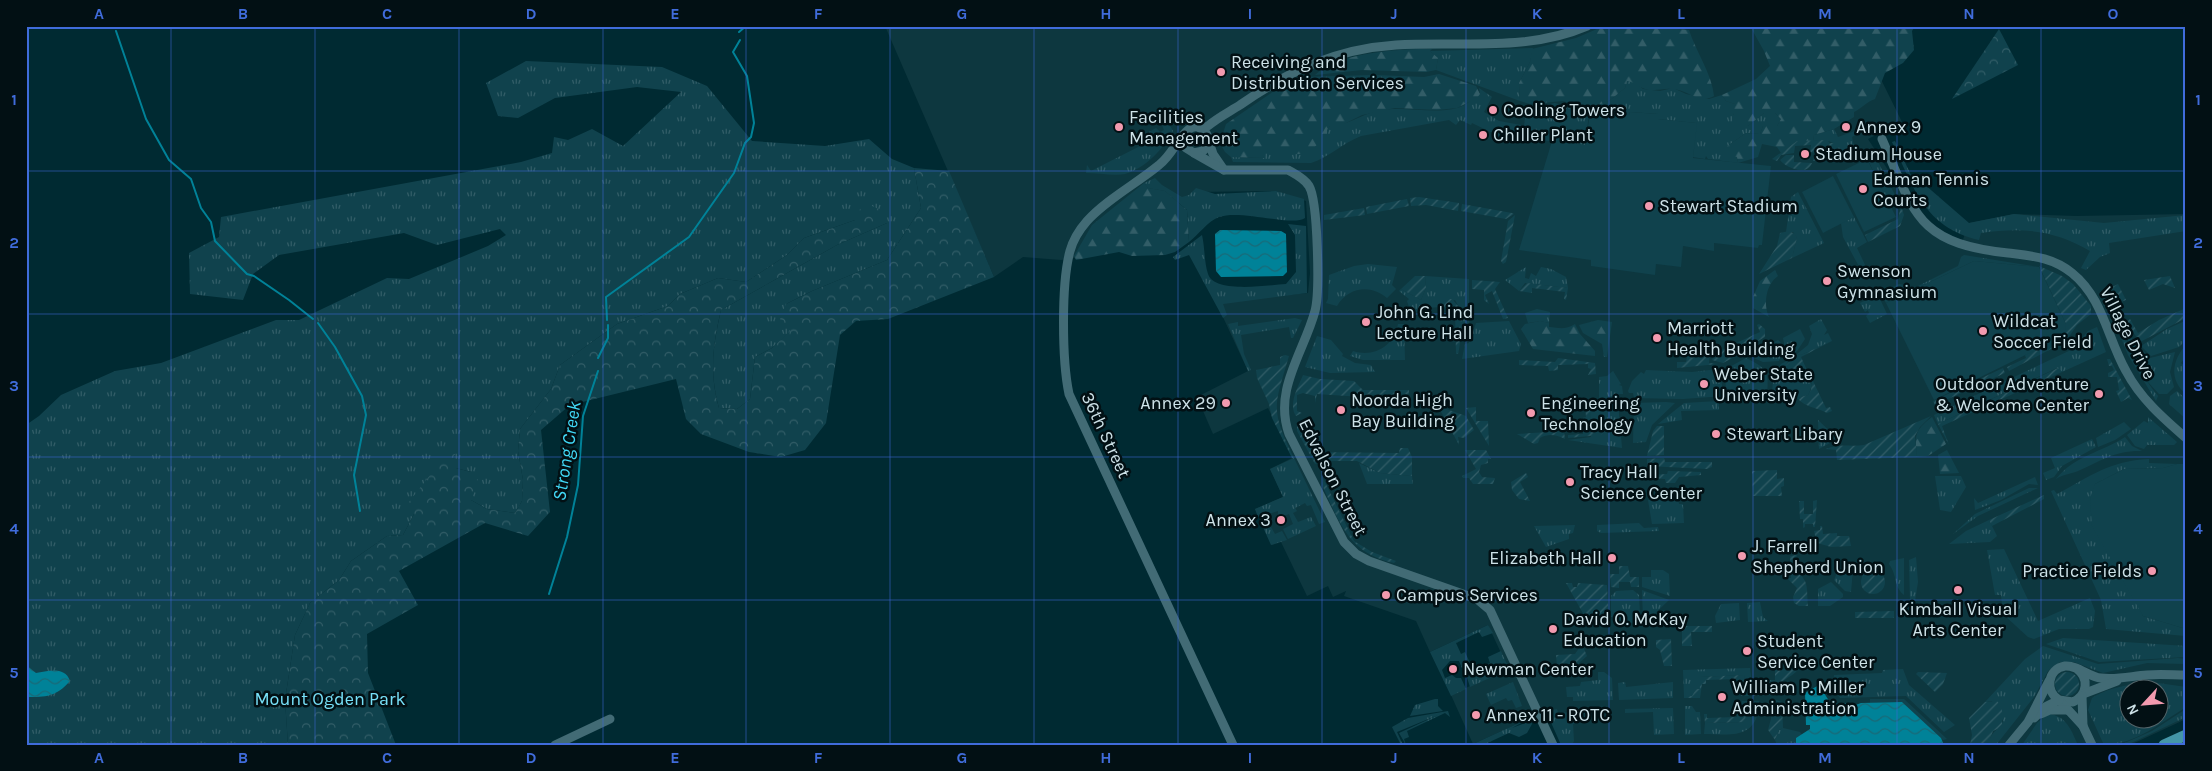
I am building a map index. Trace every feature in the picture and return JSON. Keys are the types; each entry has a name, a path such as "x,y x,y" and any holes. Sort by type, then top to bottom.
{"main road":[{"path":"2164,745 2186,735"}],"street":[{"path":"1235,108 1216,127 1203,151 1191,152 1184,145 1183,137 1190,129 1208,126 1235,108 1286,75 1355,50 1397,45 1502,44 1549,38 1588,26"},
{"path":"1200,128 1206,132 1213,154 1224,170"},
{"name":"36th Street","path":"1183,137 1168,157 1100,209 1078,232 1070,249 1066,273 1064,374 1069,394 1234,745"},
{"name":"Village Drive","path":"1882,139 1914,210 1936,233 1961,245 2048,259 2063,266 2082,282 2095,300 2120,361 2135,386 2154,409 2186,438"},
{"name":"36th Street","path":"1168,157 1191,152"},
{"name":"Edvalson Street","path":"1191,152 1224,170 1288,170 1304,180 1311,190 1315,215 1318,282 1316,310 1288,382 1284,404 1290,434 1337,530 1350,548 1369,561 1446,587 1484,605 1494,618 1553,745"},
{"path":"2030,721 2054,671 2061,667 2077,668 2102,678 2186,675"},
{"path":"2077,668 2085,678 2086,685 2082,695 2083,726"},
{"path":"2009,745 2045,707 2060,701 2074,702 2082,695 2133,676"},
{"path":"2050,678 2051,693 2083,726 2092,745"},
{"path":"2030,721 2050,710 2067,710"},
{"path":"555,745 610,719"}],"shaded area":[{"name":"Weber State University","path":"885,26 1887,26 1868,53 1902,122 1868,139 1917,215 1961,245 1969,223 2014,214 2076,216 2186,214 2186,719 2170,726 2170,678 2120,678 2120,728 2167,728 2130,745 1562,745 1546,711 1473,744 1451,695 1508,668 1488,625 1430,652 1416,621 1344,596 1346,591 1333,597 1328,586 1307,596 1281,542 1272,545 1255,509 1283,497 1270,469 1292,458 1268,408 1213,434 1197,397 1248,371 1216,302 1308,293 1310,273 1306,201 1276,191 1194,192 1120,250 1061,260 1023,257 994,277"}],"green space":[{"path":"1604,26 1676,26 1677,29 1689,30 1707,71 1714,96 1703,99 1677,90 1648,90 1627,81 1625,88 1609,101 1588,109 1563,101 1530,104 1520,101 1519,83 1530,62 1532,49 1576,38"},
{"path":"1750,26 1915,26 1912,31 1914,50 1903,63 1885,73 1875,99 1854,112 1854,117 1834,129 1814,135 1813,141 1797,141 1781,153 1777,147 1762,144 1758,157 1738,163 1737,157 1726,154 1726,147 1746,133 1760,134 1763,126 1768,123 1777,126 1781,119 1775,113 1764,113 1748,126 1732,122 1735,104 1726,101 1722,95 1756,79 1770,66"},
{"path":"1999,29 2018,65 1952,99"},
{"path":"1533,48 1530,62 1519,83 1520,101 1436,70 1438,58 1430,51"},
{"path":"1432,49 1430,51 1438,58 1436,70 1426,72 1362,70 1315,75 1337,62 1364,54"},
{"path":"526,61 662,67 707,86 752,141 825,146 869,139 892,159 914,168 921,208 887,260 812,291 786,304 791,331 772,348 755,357 750,399 737,409 719,408 716,395 713,359 721,310 837,245 887,223 855,220 804,238 787,255 746,282 718,278 680,294 668,306 617,324 560,365 551,389 520,429 518,451 523,480 522,501 515,513 487,509 471,500 471,472 456,468 414,514 403,535 387,536 351,561 339,580 310,603 295,635 285,700 288,745 26,745 26,425 39,416 61,395 115,371 161,363 276,320 299,320 387,278 409,279 488,246 506,235 500,229 437,245 404,233 279,255 253,274 243,300 190,294 189,253 219,237 221,217 521,162 552,153 554,137 568,140 592,129 623,146 681,92 637,87 555,98 518,118 498,116 486,83"},
{"path":"1439,74 1476,86 1480,94 1477,98 1457,108 1437,110 1395,108 1362,115 1340,126 1330,126 1327,130 1327,136 1318,144 1308,151 1298,154 1286,153 1284,148 1266,148 1265,158 1231,157 1225,152 1220,143 1226,124 1277,89 1299,77 1375,75 1424,77"},
{"path":"1627,81 1635,82 1643,89 1660,91 1673,88 1686,94 1709,99 1722,95 1726,101 1735,104 1736,109 1733,115 1748,126 1764,113 1775,113 1781,119 1777,126 1763,126 1760,134 1746,133 1726,147 1737,157 1738,163 1708,159 1706,156 1705,159 1693,157 1696,123 1658,119 1658,114 1630,112 1629,115 1588,110 1597,104 1609,101 1625,88"},
{"path":"1479,88 1492,97 1484,112 1499,121 1521,125 1519,137 1510,139 1501,132 1499,136 1472,123 1471,125 1460,120 1456,125 1449,120 1361,136 1311,163 1233,162 1231,157 1265,158 1265,148 1284,148 1327,130 1330,126 1336,126 1377,111 1397,109 1438,111 1457,108 1480,94"},
{"path":"1555,103 1589,114 1585,145 1522,138 1527,108"},
{"name":"Stewart Stadium","path":"1597,111 1629,115 1630,112 1658,114 1658,119 1697,123 1693,158 1771,166 1762,245 1759,245 1758,248 1714,243 1714,251 1683,246 1681,267 1656,264 1655,275 1591,266 1591,260 1519,250 1552,141 1585,145 1590,114 1597,114"},
{"path":"1168,122 1173,131 1159,151 1147,163 1121,175 1086,173 1087,165 1091,171 1152,140 1149,132 1156,128 1160,132 1164,130 1162,125"},
{"path":"1834,129 1838,137 1855,131 1857,134 1852,137 1854,147 1842,153 1834,143 1813,141 1814,135"},
{"path":"1827,140 1830,143 1837,143 1842,153 1832,157 1831,148 1825,146 1815,154 1817,160 1813,161 1815,153 1810,152 1811,145 1795,146 1794,153 1781,155 1777,161 1772,159 1797,141"},
{"path":"1895,141 1917,188 1924,184 1969,223 2014,214 2104,223 2186,215 2186,231 2109,243 2110,253 2100,257 2086,270 2081,268 2090,251 2064,238 2051,234 2010,230 1996,231 1981,233 1979,240 1960,234 1945,226 1933,215 1923,203 1907,175 1892,142"},
{"path":"1874,154 1897,199 1891,208 1867,158"},
{"path":"1786,155 1794,155 1794,162 1812,163 1806,169 1791,168 1780,160"},
{"name":"Edman Tennis Courts","path":"1867,159 1896,217 1864,232 1836,174"},
{"name":"Mount Ogden Park","path":"914,168 949,171 994,277 888,319 856,321 840,335 826,423 805,450 781,457 749,452 701,434 686,419 676,379 570,405 541,430 550,512 528,536 485,523 399,571 418,605 367,634 368,673 396,745 288,745 285,700 295,635 310,603 339,580 351,561 387,536 403,535 414,514 409,502 445,456 455,454 456,468 471,472 478,480 471,500 487,509 515,513 522,501 523,480 518,451 520,429 551,389 560,365 617,324 668,306 680,294 718,278 746,282 787,255 804,238 855,220 860,209 872,206 885,212 887,223 837,245 721,310 713,359 714,383 719,408 737,409 750,399 755,357 772,348 790,331 780,319 786,304 812,291 887,260 921,208"},
{"name":"Edman Tennis Courts","path":"1833,176 1854,217 1823,233 1802,192"},
{"path":"1155,178 1162,185 1182,197 1189,195 1196,188 1215,194 1276,191 1304,199 1305,218 1289,221 1228,215 1215,219 1189,242 1187,210 1165,191 1148,188 1144,183"},
{"path":"1144,183 1148,188 1165,191 1187,210 1189,242 1175,252 1165,255 1132,256 1119,252 1076,260 1074,256 1092,225"},
{"path":"1798,192 1824,243 1792,258 1797,238 1793,232 1786,232 1791,197"},
{"path":"1419,197 1459,203 1458,211 1426,205 1411,206 1410,198"},
{"path":"1407,199 1409,206 1367,214 1366,207"},
{"path":"1462,204 1514,214 1506,219 1461,211"},
{"path":"1901,206 1904,215 1900,226 1868,242 1865,235 1898,219"},
{"path":"1364,208 1365,215 1324,220 1324,215"},
{"path":"1515,215 1506,262 1503,264 1501,261 1508,221"},
{"path":"1854,217 1867,242 1857,248 1867,269 1862,272 1843,237 1841,223"},
{"path":"1288,224 1306,226 1307,293 1223,304 1227,315 1223,318 1189,255 1175,260 1173,257 1202,235 1208,274 1212,280 1220,284 1243,287 1286,284 1296,272 1295,235"},
{"path":"1789,231 1795,234 1797,238 1792,258 1759,274 1777,246 1780,233"},
{"path":"1964,255 2039,267 1974,261 1886,303 1881,293 1899,284 1916,287 1958,266 1961,257"},
{"name":"Wildcat Soccer Field","path":"1974,261 2039,267 2066,324 2064,336 1934,400 1886,303"},
{"path":"1368,264 1397,267 1392,285 1396,289 1387,298 1367,289 1353,291 1337,306 1326,303 1328,299 1329,275 1354,266"},
{"path":"2039,266 2062,276 2073,284 2091,306 2091,314 2077,325 2066,341 2009,371 2007,367 2026,358 2025,355 2066,324"},
{"path":"1526,267 1525,278 1529,279 1531,273 1536,276 1541,267 1551,269 1566,277 1568,288 1525,283 1519,291 1505,280"},
{"path":"1775,270 1778,276 1768,289 1766,300 1769,317 1753,308 1753,297 1760,281"},
{"path":"1415,276 1425,276 1426,288 1421,300 1401,289"},
{"path":"1425,276 1469,279 1469,323 1465,325 1468,328 1464,336 1459,332 1459,307 1455,300 1441,304 1442,307 1424,308 1424,312 1411,313 1407,301 1409,299 1399,291 1401,289 1421,300 1426,288"},
{"path":"2170,276 2175,288 2163,284 2149,290 2144,280"},
{"path":"1472,280 1500,282 1495,289 1508,318 1503,319 1492,291 1485,295 1489,304 1484,300 1484,290 1472,289"},
{"path":"1527,283 1568,288 1566,300 1564,299 1565,292 1532,288 1532,293 1519,291"},
{"path":"2118,284 2126,300 2113,305 2104,291"},
{"path":"1876,295 1879,297 1887,314 1870,323 1866,316 1869,313 1868,310 1865,312 1860,303"},
{"path":"1452,299 1459,307 1460,337 1458,354 1456,354 1455,311 1449,312 1449,308 1442,307 1442,300"},
{"path":"2110,305 2137,364 2158,396 2156,401 2128,355 2108,309"},
{"path":"2186,308 2186,318 2140,342 2126,322 2130,319 2138,333 2159,320"},
{"path":"1537,309 1550,312 1549,323 1540,321 1528,323 1525,313"},
{"path":"1295,318 1302,320 1293,338 1291,338 1289,327 1241,335 1244,354 1251,370 1248,371 1228,324 1238,322 1238,326"},
{"path":"1821,319 1827,330 1824,335 1828,333 1832,341 1801,355 1797,354 1808,345 1812,334 1809,326"},
{"path":"1598,320 1612,322 1607,357 1604,357 1602,344 1583,333 1579,325"},
{"path":"1509,321 1521,344 1519,351 1462,359 1465,344 1469,343 1468,337 1476,323"},
{"path":"1540,321 1549,323 1549,327 1556,328 1565,328 1575,324 1580,334 1595,351 1595,356 1533,349 1521,329 1525,324"},
{"path":"2185,321 2186,340 2179,347 2151,356 2141,346 2167,329"},
{"path":"1398,324 1404,324 1405,360 1363,360 1350,356 1353,351 1368,353 1388,344 1396,332"},
{"path":"1759,324 1765,329 1765,337 1758,341 1754,347 1723,363 1712,360 1715,353 1760,332 1757,325"},
{"path":"2097,327 2106,352 2062,372 2057,368 1938,424 1934,415 2073,349 2088,331"},
{"path":"1800,329 1805,339 1797,351 1787,358 1783,338"},
{"path":"2123,329 2150,358 2175,352 2170,372 2174,387 2167,394 2159,394 2148,382 2155,375 2150,367 2141,370"},
{"path":"1317,336 1331,340 1343,354 1342,356 1355,363 1371,365 1375,372 1330,373 1305,367"},
{"path":"1778,340 1782,347 1779,361 1763,362 1749,356"},
{"path":"1832,341 1801,357 1806,368 1786,373 1786,365 1797,354 1801,355"},
{"path":"2186,345 2186,356 2181,363 2186,367 2186,394 2177,383 2174,370 2175,363"},
{"path":"1695,350 1710,352 1709,363 1718,364 1677,368 1677,362 1686,362 1688,353 1695,354"},
{"path":"1289,356 1280,387 1277,408 1281,429 1294,458 1292,458 1272,418 1269,404 1257,378 1256,370 1280,365 1280,357"},
{"path":"1558,358 1595,363 1596,374 1588,375 1591,369 1588,368 1588,364 1558,365 1558,370 1549,371 1548,366 1519,365 1519,360 1555,362"},
{"path":"1746,358 1759,365 1766,372 1768,381 1767,396 1752,394 1727,396 1724,370"},
{"path":"2107,359 2110,359 2132,400 2128,398 2121,402 2116,391 2119,390 2117,377 2108,377 2108,373 2114,370 2112,366 2109,366"},
{"path":"1789,360 1786,365 1791,373 1806,368 1811,382 1810,391 1808,395 1797,398 1786,395 1772,398 1773,377 1776,375 1774,374 1781,364"},
{"path":"2003,368 2005,373 1935,405 1933,401"},
{"path":"2058,368 2062,372 1942,426 1949,445 1938,424"},
{"path":"1719,369 1724,396 1683,399 1634,398 1633,393 1628,391 1632,381 1641,372 1644,374 1646,370 1692,372"},
{"path":"1613,371 1621,384 1619,385 1622,386 1623,394 1618,394 1618,400 1599,401 1599,377 1607,376"},
{"path":"1303,375 1320,379 1354,381 1363,390 1409,390 1409,394 1363,395 1362,397 1317,394 1315,403 1315,396 1303,393 1297,395 1297,411 1302,413 1296,416 1293,401"},
{"path":"1812,379 1826,408 1830,407 1832,411 1827,413 1808,406 1797,398 1808,395 1811,390"},
{"path":"2177,391 2186,399 2186,419 2169,404 2170,396"},
{"path":"1719,401 1719,410 1681,411 1682,420 1658,424 1684,403"},
{"path":"1618,403 1622,448 1568,440 1591,437 1590,406"},
{"path":"1634,403 1675,403 1652,425 1646,442 1633,443"},
{"path":"1438,406 1466,416 1474,430 1464,438 1458,437 1459,445"},
{"path":"1585,406 1590,406 1591,431 1604,432 1601,435 1568,438 1568,435 1583,434 1583,418 1586,417"},
{"path":"1476,407 1476,421 1488,421 1489,446 1466,408"},
{"path":"1931,416 1920,427 1915,436 1917,457 1837,460 1836,450 1826,449 1840,446 1864,445"},
{"path":"1932,417 1946,444 1928,456 1917,457 1917,434 1922,426"},
{"path":"2148,417 2177,442 2174,445 2147,445 2144,449 2135,446 2127,435 2144,421 2148,423"},
{"path":"1818,420 1840,441 1838,443 1830,443 1819,449"},
{"path":"2124,422 2131,429 2115,440 2098,447 2096,438"},
{"path":"1297,423 1303,424 1312,442 1311,452 1399,453 1400,448 1408,448 1412,457 1412,476 1380,473 1357,461 1322,461 1315,464 1297,431"},
{"path":"1657,426 1664,426 1664,455 1647,456 1653,431"},
{"path":"1564,431 1565,439 1546,435 1540,438 1538,443 1534,444 1517,434"},
{"path":"2125,437 2132,446 2142,451 2116,454 2056,479 2071,465"},
{"path":"2092,439 2096,447 2062,466 2054,477 2046,480 2043,473 2055,468 2051,458"},
{"path":"1465,450 1486,450 1491,459 1488,459 1488,463 1481,465 1479,472 1482,477 1495,478 1493,484 1473,484 1469,478 1463,478 1462,476 1476,469"},
{"path":"1947,450 1959,473 1940,474 1938,455"},
{"path":"1294,458 1325,522 1319,524 1311,505 1307,506 1305,503 1295,508 1297,511 1293,513 1298,522 1311,517 1316,526 1288,539 1283,529 1293,524 1289,514 1281,517 1278,515 1278,511 1268,514 1266,511 1258,517 1255,509 1283,497 1270,469"},
{"path":"1664,458 1665,462 1712,462 1712,467 1707,469 1647,466 1647,459"},
{"path":"2149,459 2149,463 2177,464 2163,468 2124,469 2095,484 2143,616 2186,629 2186,636 2106,629 2101,600 2051,491 2054,490 2057,494 2111,466 2135,460"},
{"path":"1359,463 1380,473 1412,476 1413,484 1367,484"},
{"name":"Practice Fields","path":"2177,464 2186,464 2186,629 2143,616 2092,526 2090,498 2095,484 2124,469 2163,468"},
{"path":"1777,470 1777,479 1784,478 1784,486 1781,487 1782,496 1753,496 1752,471"},
{"path":"1668,471 1701,472 1701,475 1679,477 1675,483 1666,483 1665,479 1648,478 1648,475 1667,474"},
{"path":"1526,473 1528,477 1520,482 1530,501 1519,499 1512,490 1511,482"},
{"path":"1935,476 1961,476 1966,487 1951,512 1940,510"},
{"path":"2035,477 2038,485 2029,484 2001,500 1975,510 1974,498 1978,503"},
{"path":"1323,478 1354,541 1372,552 1396,561 1394,563 1366,552 1356,544 1334,512 1322,485"},
{"path":"2029,488 2038,488 1978,516 1953,534 1975,514"},
{"path":"2044,495 2044,499 1992,526 1989,520"},
{"path":"1678,499 1679,504 1683,504 1684,523 1652,524 1648,500"},
{"path":"1817,500 1815,527 1813,527 1813,524 1805,524 1803,528 1803,519 1800,519 1799,501 1804,501 1804,514 1813,514 1813,501"},
{"path":"1989,520 1997,536 1990,542 1949,544 1966,531"},
{"path":"1268,522 1275,534 1282,531 1287,540 1271,545 1262,525"},
{"path":"1639,523 1644,528 1658,527 1659,531 1601,533 1597,531 1597,525"},
{"path":"1575,525 1573,533 1569,534 1569,539 1546,547 1534,526"},
{"path":"1820,526 1822,526 1823,534 1837,533 1837,536 1849,536 1851,546 1831,547 1814,542 1816,540 1814,531 1820,530"},
{"path":"2004,549 2038,621 2090,598 2095,611 2093,627 2089,629 2059,629 2034,639 2028,637 2003,614 2001,595 1995,595 1987,550"},
{"path":"1797,555 1797,566 1807,586 1808,606 1799,606 1794,603 1793,597 1797,588 1787,578 1791,578 1790,556"},
{"path":"1916,557 1918,582 1915,601 1910,601 1909,560"},
{"path":"1904,558 1904,595 1898,588 1894,573 1889,564 1890,561"},
{"path":"1619,566 1628,566 1630,577 1639,577 1639,587 1631,587 1630,582 1619,582 1619,588 1611,587 1610,574 1619,574"},
{"path":"1839,568 1853,569 1851,592 1845,591 1834,580"},
{"path":"1651,570 1663,570 1669,574 1670,596 1642,587 1642,577 1651,577"},
{"path":"1873,570 1878,571 1884,577 1884,587 1878,593 1873,594 1868,593 1862,587 1861,582 1862,577 1868,571"},
{"path":"1831,582 1843,594 1843,597 1830,606 1818,606 1818,589"},
{"path":"1566,583 1572,583 1573,587 1577,587 1578,583 1607,585 1609,622 1605,625 1590,626"},
{"path":"1633,590 1639,595 1640,615 1632,623 1619,624 1611,616 1611,596 1616,591"},
{"path":"1642,590 1669,600 1646,622 1643,620"},
{"path":"1760,602 1763,617 1768,621 1748,622 1747,603"},
{"path":"1739,603 1740,620 1716,623 1715,616 1721,604"},
{"path":"1894,611 1894,618 1855,618 1855,612"},
{"path":"1488,625 1493,633 1482,637 1479,632 1456,643 1461,654 1465,652 1470,663 1462,668 1459,661 1450,661 1442,670 1445,678 1452,675 1456,678 1461,678 1466,689 1451,696 1430,652"},
{"path":"1682,626 1712,626 1712,632 1691,632 1692,646 1682,646"},
{"path":"2063,638 2186,646 2186,657 2099,662 2046,644"},
{"path":"1671,639 1672,666 1664,666 1660,650 1656,647 1656,640"},
{"path":"1582,644 1587,656 1579,663 1579,673 1565,674 1557,666 1556,655 1575,654"},
{"path":"2043,646 2098,664 2178,658 2186,659 2186,664 2147,663 2103,673 2074,662 2060,662 2048,671 2034,697 1996,745 1988,745 1991,736 2003,721 1992,701 1985,702 2025,659"},
{"path":"1501,651 1509,669 1470,687 1464,668 1475,664 1479,668 1490,663 1488,657"},
{"path":"1787,663 1802,663 1800,668 1774,689 1771,695 1762,696 1762,687 1769,686 1770,680 1775,680 1775,669 1787,669"},
{"path":"1750,668 1752,684 1745,684 1744,675 1700,677 1700,689 1693,696 1684,696 1683,670"},
{"path":"1903,669 1909,685 1955,725 1944,732 1906,696 1840,698 1833,689 1834,675 1882,673 1883,670"},
{"path":"1598,672 1604,672 1612,678 1613,700 1573,701 1573,697 1567,697 1566,687 1580,686 1581,682 1598,680"},
{"path":"1918,672 1947,673 1943,684 1935,692 1916,674"},
{"path":"2067,672 2072,673 2078,679 2078,689 2072,695 2067,696 2062,695 2056,689 2055,684 2056,679 2062,673"},
{"path":"1744,675 1745,684 1758,687 1759,696 1741,696 1741,683 1737,683 1736,679 1706,680 1706,684 1702,684 1700,698 1684,698 1684,696 1692,696 1696,689 1700,689 1699,677"},
{"path":"1513,682 1522,706 1516,708 1512,700 1508,701 1506,698 1491,705 1486,694"},
{"path":"1625,682 1626,687 1673,682 1673,698 1619,700 1618,683"},
{"path":"2170,685 2186,687 2186,707 2170,717"},
{"path":"2120,687 2120,728 2154,728 2126,741 2104,745 2088,710 2092,698"},
{"path":"1438,699 1438,706 1443,711 1410,716 1415,705"},
{"path":"1870,699 1904,699 1947,739 1943,740 1902,702 1870,703"},
{"path":"1776,700 1782,702 1783,728 1779,730 1775,740 1768,730"},
{"path":"1742,701 1759,701 1759,709 1745,713 1746,722 1705,723 1704,714 1707,714 1707,718 1737,717 1737,713 1742,713"},
{"path":"1997,701 2002,707 2002,727 1993,731 1988,745 1970,745 1972,735 1969,718 1985,702"},
{"path":"1607,706 1608,713 1580,714 1580,723 1573,724 1574,741 1572,745 1561,745 1546,711 1557,709 1558,713 1573,712 1573,708 1598,709 1598,707"},
{"path":"1685,706 1692,706 1696,712 1700,712 1701,734 1685,735"},
{"path":"1673,708 1674,734 1654,735 1653,712 1625,713 1625,709"},
{"path":"1759,709 1756,719 1746,731 1731,734 1704,734 1705,723 1745,722 1745,712"},
{"path":"2186,709 2186,717 2170,725 2170,719"},
{"path":"1448,711 1450,717 1445,713 1407,731 1409,737 1404,739 1406,745 1399,733 1438,715 1397,732 1403,745 1401,745 1392,727 1408,718"},
{"path":"2048,714 2064,720 2078,745 2022,745 2037,723"},
{"path":"1530,718 1512,728 1531,721 1532,724 1527,733 1519,737 1509,733 1483,745 1471,745"},
{"path":"1783,728 1800,732 1802,735 1796,738 1796,745 1777,745 1775,740 1779,730"},
{"path":"2157,728 2163,728 2127,745 2120,745"}],"water":[{"path":"1220,230 1281,231 1286,234 1287,272 1283,276 1221,277 1216,271 1215,234"},
{"path":"26,665 36,673 60,671 68,676 70,681 60,690 50,695 26,697"},
{"path":"1819,685 1831,704 1847,703 1847,708 1861,703 1902,702 1941,738 1944,745 1796,745 1796,738 1810,729 1810,725 1806,725 1805,693"}],"waterway":[{"name":"Strong Creek","path":"739,32 746,26"},
{"path":"116,31 146,119 169,160 191,179 201,208 211,222 215,241 247,274 254,276 313,319"},
{"name":"Strong Creek","path":"607,320 606,297 689,237 734,173 745,143 751,137 754,123 747,76 733,52 740,40"},
{"path":"318,323 335,347 362,396 366,415 354,475 360,511"},
{"name":"Strong Creek","path":"598,358 608,338 608,325"},
{"name":"Strong Creek","path":"549,594 567,537 578,485 583,416 598,371"}],"place":[{"name":"Receiving and Distribution Services","path":"1221,72"},
{"name":"Cooling Towers","path":"1493,110"},
{"name":"Facilities Management","path":"1119,127"},
{"name":"Annex 9","path":"1846,127"},
{"name":"Chiller Plant","path":"1483,135"},
{"name":"Stadium House","path":"1805,154"},
{"name":"Edman Tennis Courts","path":"1863,189"},
{"name":"Stewart Stadium","path":"1649,206"},
{"name":"Swenson Gymnasium","path":"1827,281"},
{"name":"John G. Lind Lecture Hall","path":"1366,322"},
{"name":"Wildcat Soccer Field","path":"1983,331"},
{"name":"Marriott Health Building","path":"1657,338"},
{"name":"Weber State University","path":"1704,384"},
{"name":"Outdoor Adventure & Welcome Center","path":"2099,394"},
{"name":"Annex 29","path":"1226,403"},
{"name":"Noorda High Bay Building","path":"1341,410"},
{"name":"Engineering Technology","path":"1531,413"},
{"name":"Stewart Libary","path":"1716,434"},
{"name":"Tracy Hall Science Center","path":"1570,482"},
{"name":"Annex 3","path":"1281,520"},
{"name":"J. Farrell Shepherd Union","path":"1742,556"},
{"name":"Elizabeth Hall","path":"1612,558"},
{"name":"Practice Fields","path":"2152,571"},
{"name":"Kimball Visual Arts Center","path":"1958,590"},
{"name":"Campus Services","path":"1386,595"},
{"name":"David O. McKay Education","path":"1553,629"},
{"name":"Student Service Center","path":"1747,651"},
{"name":"Newman Center","path":"1453,669"},
{"name":"William P. Miller Administration","path":"1722,697"},
{"name":"Annex 11 - ROTC","path":"1476,715"}]}
